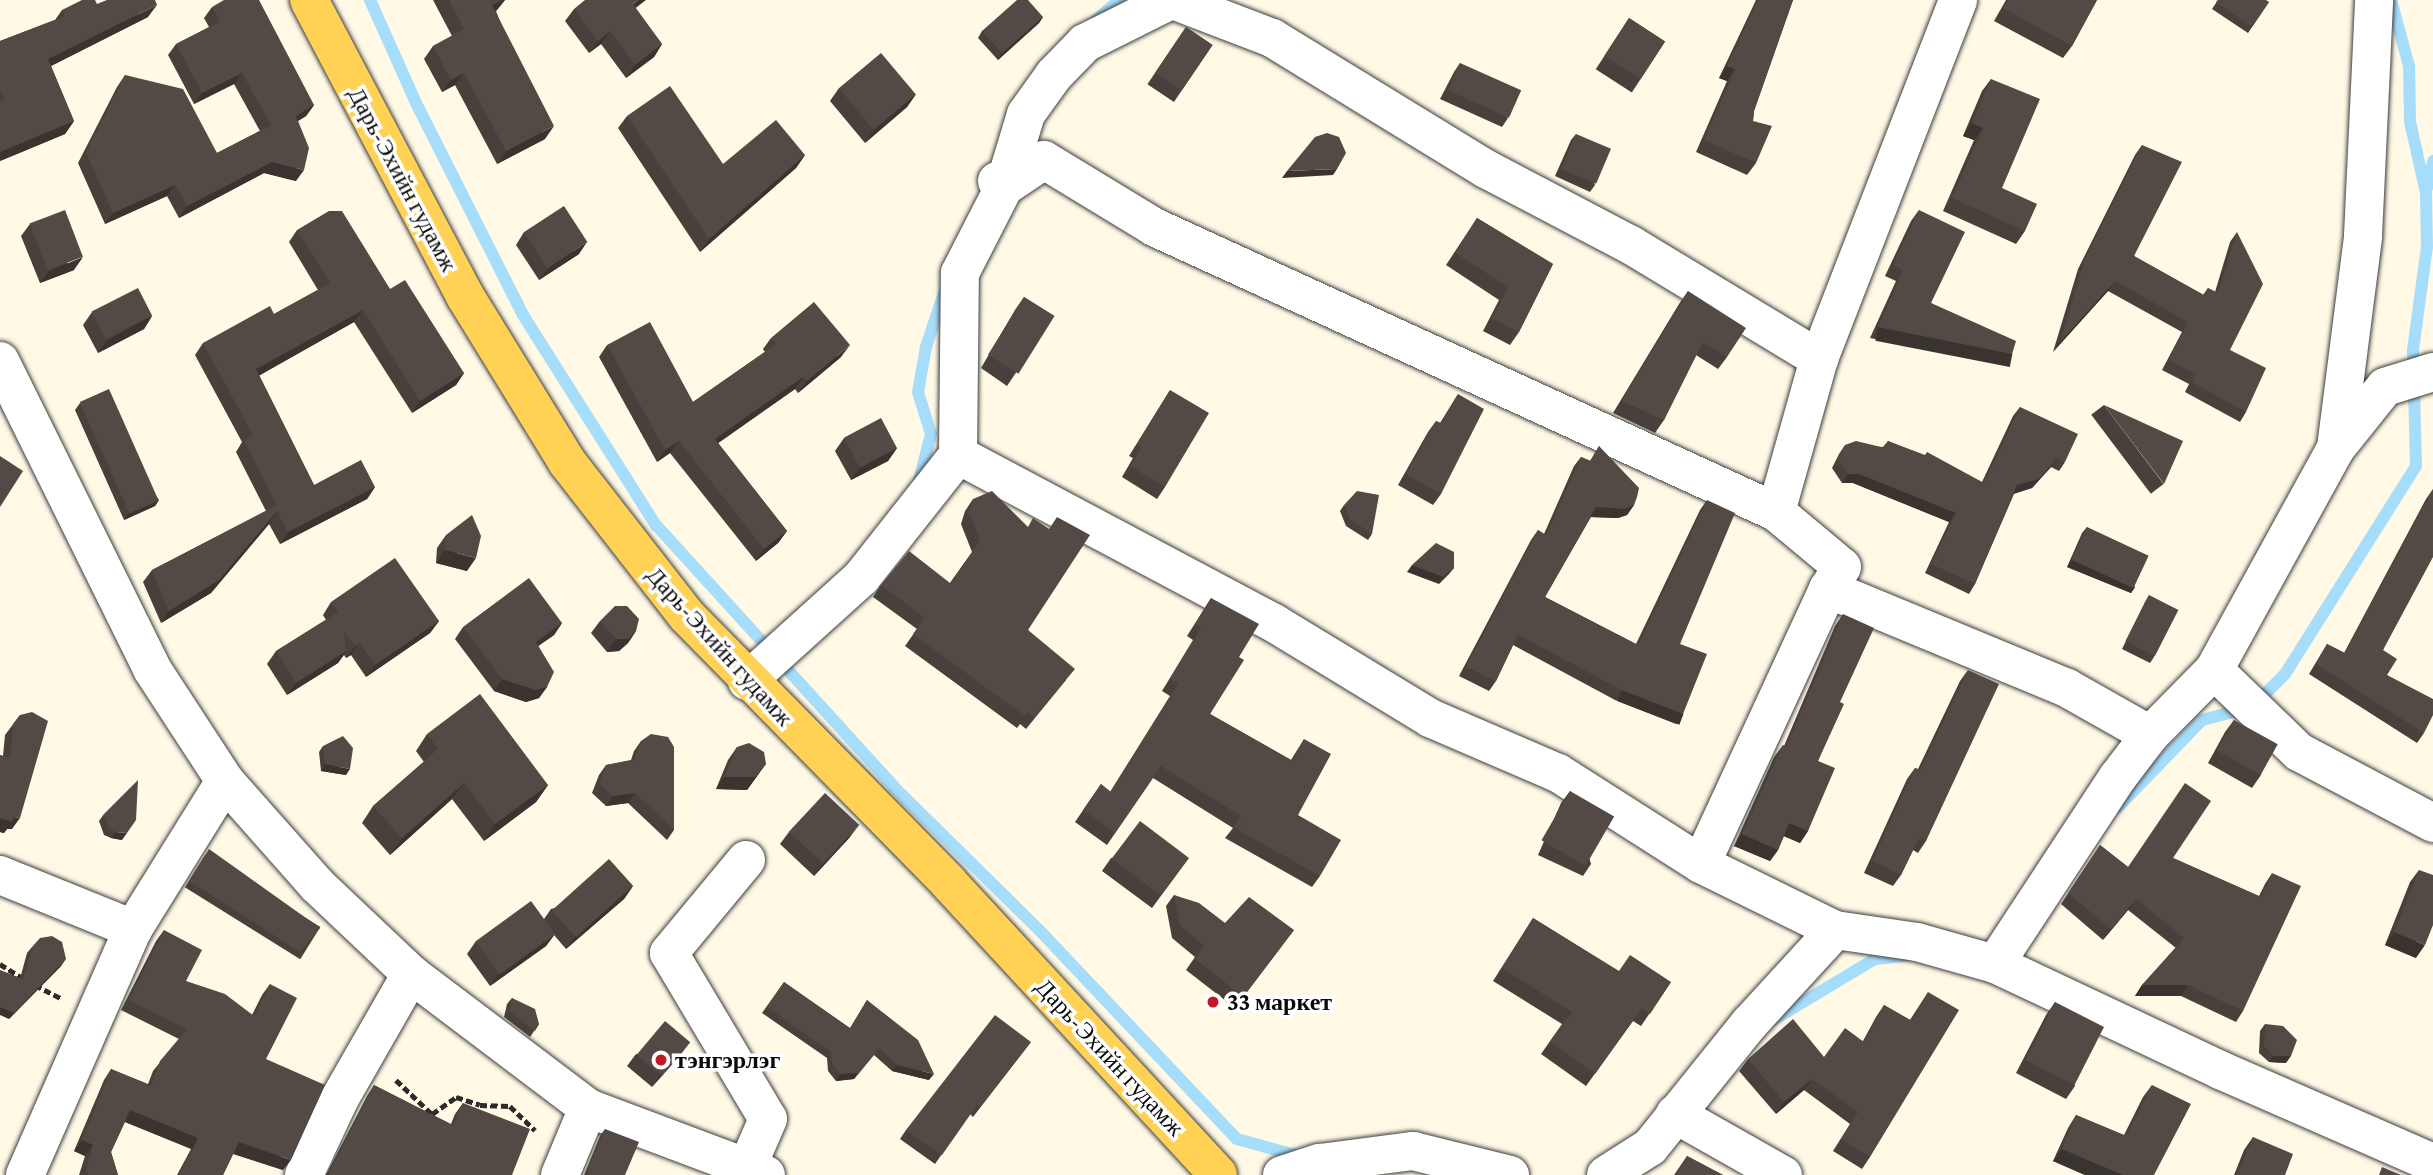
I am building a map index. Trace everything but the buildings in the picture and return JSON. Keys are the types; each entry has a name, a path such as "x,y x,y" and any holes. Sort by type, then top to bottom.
{"main road":[{"name":"Дарь-Эхийн гудамж","path":"309,0 465,296 567,462 687,616 747,681 947,881 1218,1175"}],"street":[{"path":"747,681 861,578 958,455 960,273 1026,114 1054,75 1085,43 1172,0 1272,38 1486,169 1631,245 1819,359"},
{"path":"1776,512 1819,359 1958,0"},
{"path":"2336,448 2363,236 2374,0"},
{"path":"998,182 1044,160 1154,227 1776,512 1842,567 1828,589 1700,863"},
{"path":"0,361 152,669 225,781 317,885 411,974 589,1108 757,1170 768,1119 669,953 746,860"},
{"path":"1995,964 2150,735 2214,670 2336,448 2385,387 2433,372"},
{"path":"958,455 1274,623 1430,718 1558,773 1700,863 1835,930 1917,942 1995,964 2220,1070 2433,1163"},
{"path":"1828,589 2067,688 2150,735"},
{"path":"2214,670 2299,752 2433,823"},
{"path":"25,1175 133,929 225,781"},
{"path":"0,875 133,929"},
{"path":"1606,1175 1650,1147 1675,1114 1835,930"},
{"path":"304,1175 365,1055 411,974"},
{"path":"561,1175 589,1108"},
{"path":"1675,1114 1783,1175"},
{"path":"1282,1175 1320,1163 1413,1151 1510,1175"}],"path":[{"path":"0,964 94,1018"},
{"path":"365,1055 432,1114 456,1097 480,1105 510,1106"}],"waterway":[{"path":"370,0 416,103 523,315 656,525 894,787 1042,933 1237,1139 1302,1157"},
{"path":"1096,20 1120,0"},
{"path":"2117,808 2202,720 2252,707 2285,674 2416,466 2413,350 2427,247 2426,193 2410,122 2409,66 2391,0"},
{"path":"2427,188 2433,161"},
{"path":"918,485 931,434 918,392 926,347 946,287"},
{"path":"1773,1020 1875,959 1906,956"}],"place":[{"name":"33 маркет","path":"1213,1002"},
{"name":"тэнгэрлэг","path":"661,1060"}]}
